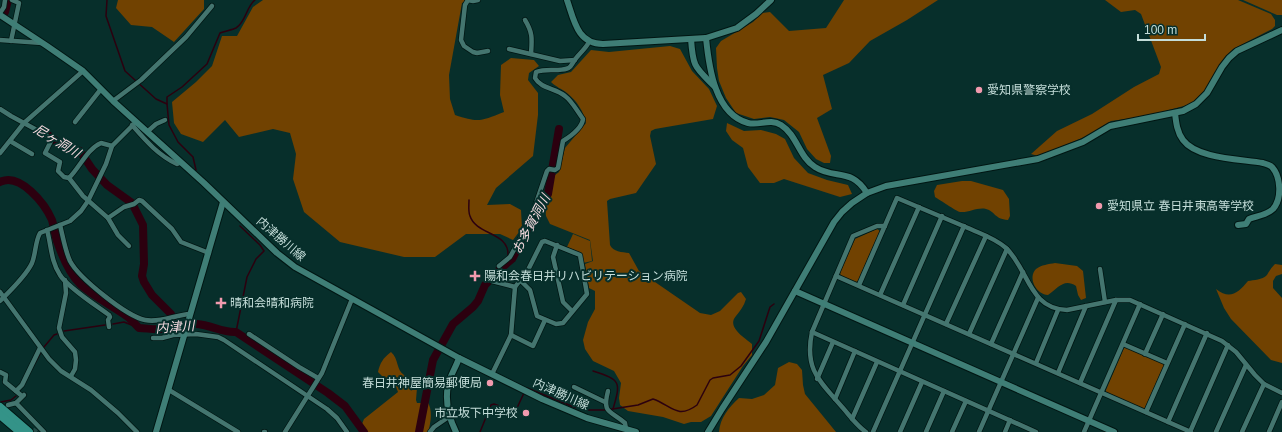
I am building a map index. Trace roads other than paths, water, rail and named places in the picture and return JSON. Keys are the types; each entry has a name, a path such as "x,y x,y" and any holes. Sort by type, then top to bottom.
{"highway":[{"path":"4,406 35,429"},
{"path":"0,415 20,432"}],"street":[{"path":"0,14 4,7 5,0"},
{"path":"11,41 19,3 12,0"},
{"path":"478,0 468,0 461,40 464,46 473,52 477,53 488,51"},
{"path":"567,0 578,31 589,42 603,44 706,38 737,28 771,0"},
{"path":"113,101 141,80 186,37 212,6"},
{"name":"内津勝川線","path":"0,14 83,71 134,124 147,132 181,162 273,250 299,270 459,358 568,411 636,432"},
{"path":"525,20 530,28 532,37 531,54"},
{"path":"708,432 766,342 834,222 847,208 867,193 886,186 1038,159 1083,142 1110,126 1121,122 1142,120 1183,111 1196,104 1207,93 1222,67 1237,50 1282,30"},
{"path":"706,38 709,67 716,88 724,107 736,119 750,124 773,122 780,124 788,130 805,159 815,168 829,173 846,175 861,184 867,193"},
{"path":"691,39 693,60 698,70 716,88"},
{"path":"0,40 43,43"},
{"path":"499,266 510,257 521,237 533,212 547,171 549,169 555,170 558,168 563,141 570,137 583,124 583,119 567,97 538,83 535,78 536,72 542,70 560,70 572,66 589,42"},
{"path":"509,49 560,61 575,60"},
{"path":"0,153 24,123 83,71"},
{"path":"75,122 101,89"},
{"path":"0,109 41,132 50,140 50,144 45,153 60,162 58,171 64,177 69,178 83,196 108,218 118,235 129,246"},
{"path":"1175,113 1178,130 1182,139 1193,149 1207,155 1264,163 1271,166 1276,173 1279,195 1274,208 1267,214 1249,219 1246,224 1238,225"},
{"path":"147,132 156,124 165,120"},
{"path":"0,301 28,269 34,255 40,233 76,217 88,201 106,164 112,146 134,124 152,148 165,158 177,164 181,162"},
{"path":"10,141 32,154"},
{"path":"69,178 76,171 92,148 101,143 112,146"},
{"path":"859,286 898,198 986,236 1007,249 1015,259 1038,298 1044,304 1058,310 1067,310 1116,300 1130,300 1206,333 1228,345 1264,384 1282,393"},
{"path":"108,218 124,207 134,204 139,200 172,229 181,242 209,253"},
{"path":"156,432 224,202"},
{"path":"880,295 919,207"},
{"path":"903,305 942,216"},
{"path":"60,225 67,254 71,263 92,285 122,308 139,318 152,320 190,314"},
{"path":"866,432 852,419 817,379 810,361 809,346 812,332 853,236 878,226 885,226"},
{"path":"873,432 964,226"},
{"path":"47,230 54,260 60,275 109,315 109,327"},
{"path":"946,324 986,236"},
{"path":"492,374 511,335 516,288 542,242 545,241 557,245 580,255 587,294 563,323 556,324 537,316 530,290 521,281"},
{"path":"557,245 553,257 556,272 563,302 572,311"},
{"path":"969,334 1007,249"},
{"path":"1100,269 1105,302"},
{"path":"991,344 1023,272"},
{"path":"836,276 1190,432 1228,345"},
{"path":"489,277 492,281 516,288"},
{"path":"65,280 66,292 58,328 62,337 75,352 75,369 71,376"},
{"path":"795,291 1114,432"},
{"path":"0,292 48,359 61,370 91,390 117,412 137,432"},
{"path":"979,432 1038,298"},
{"path":"285,432 322,373 352,299"},
{"path":"1080,383 1116,300"},
{"path":"1084,432 1140,304"},
{"path":"1058,373 1086,306"},
{"path":"1036,363 1058,310"},
{"path":"1144,354 1163,314"},
{"path":"511,335 533,346 546,320"},
{"path":"1146,412 1184,324"},
{"path":"812,332 1033,431"},
{"path":"1168,422 1206,333"},
{"path":"153,338 185,334 218,337 327,409 337,418 348,432"},
{"path":"249,334 318,378"},
{"path":"817,379 833,342"},
{"path":"1123,344 1167,363"},
{"path":"16,391 22,385 40,348"},
{"path":"835,399 855,351"},
{"path":"456,432 450,416 448,404 448,384 459,358"},
{"path":"852,419 877,362"},
{"path":"1216,432 1246,365"},
{"path":"0,372 6,375 5,382 23,396 16,403 4,406"},
{"path":"900,432 922,382"},
{"path":"1242,432 1264,384"},
{"path":"574,387 605,402"},
{"path":"169,390 238,432"},
{"path":"608,391 605,402 610,413 625,423 626,429"},
{"path":"926,432 944,391"},
{"path":"952,432 966,401"},
{"path":"1269,432 1282,402"},
{"path":"16,403 35,429 44,432"},
{"path":"430,432 434,427 450,416"},
{"path":"1005,432 1010,420"}],"waterway":[{"path":"5,12 8,0"},
{"path":"107,0 106,16 125,71 156,99 167,104 169,125 178,142 193,157 196,170"},
{"path":"167,104 167,97 182,87 207,64 220,33 236,28 242,22 250,6 255,0"},
{"name":"お多賀洞川","path":"419,432 433,360 453,324 473,307 478,301 485,285 512,259 548,194 559,129"},
{"name":"尼ヶ洞川","path":"44,132 57,142 80,151 92,169 107,185 132,203 143,225 144,264 142,276 144,282 152,295 171,314 174,326"},
{"name":"内津川","path":"0,182 8,180 16,181 31,191 38,198 49,213 61,252 69,270 76,280 91,293 128,317 139,328 158,329 197,324 236,332 328,393 345,406 364,432"},
{"path":"469,200 469,213 473,222 503,242 507,248 508,255"},
{"path":"236,332 247,277 256,259 264,251 260,245 240,226"},
{"path":"526,390 527,388 574,407 588,410 606,410 638,405 653,399 674,410 684,411 690,409 697,405 710,380 713,378 730,375 741,366 759,341 770,307 774,304"},
{"path":"113,324 124,322 139,328"},
{"path":"64,331 105,325"},
{"path":"44,347 54,335 57,334"},
{"path":"32,369 40,354"},
{"path":"593,371 609,377 616,383 618,387 613,409"},
{"path":"480,432 491,405 494,404 513,411 516,410 524,393"},
{"path":"1,402 11,400 16,396"}],"place":[{"name":"愛知県警察学校","path":"979,90"},
{"name":"愛知県立 春日井東高等学校","path":"1099,206"},
{"name":"陽和会春日井リハビリテーション病院","path":"475,276"},
{"name":"晴和会晴和病院","path":"221,303"},
{"name":"春日井神屋簡易郵便局","path":"490,383"},
{"name":"市立坂下中学校","path":"526,413"}]}
